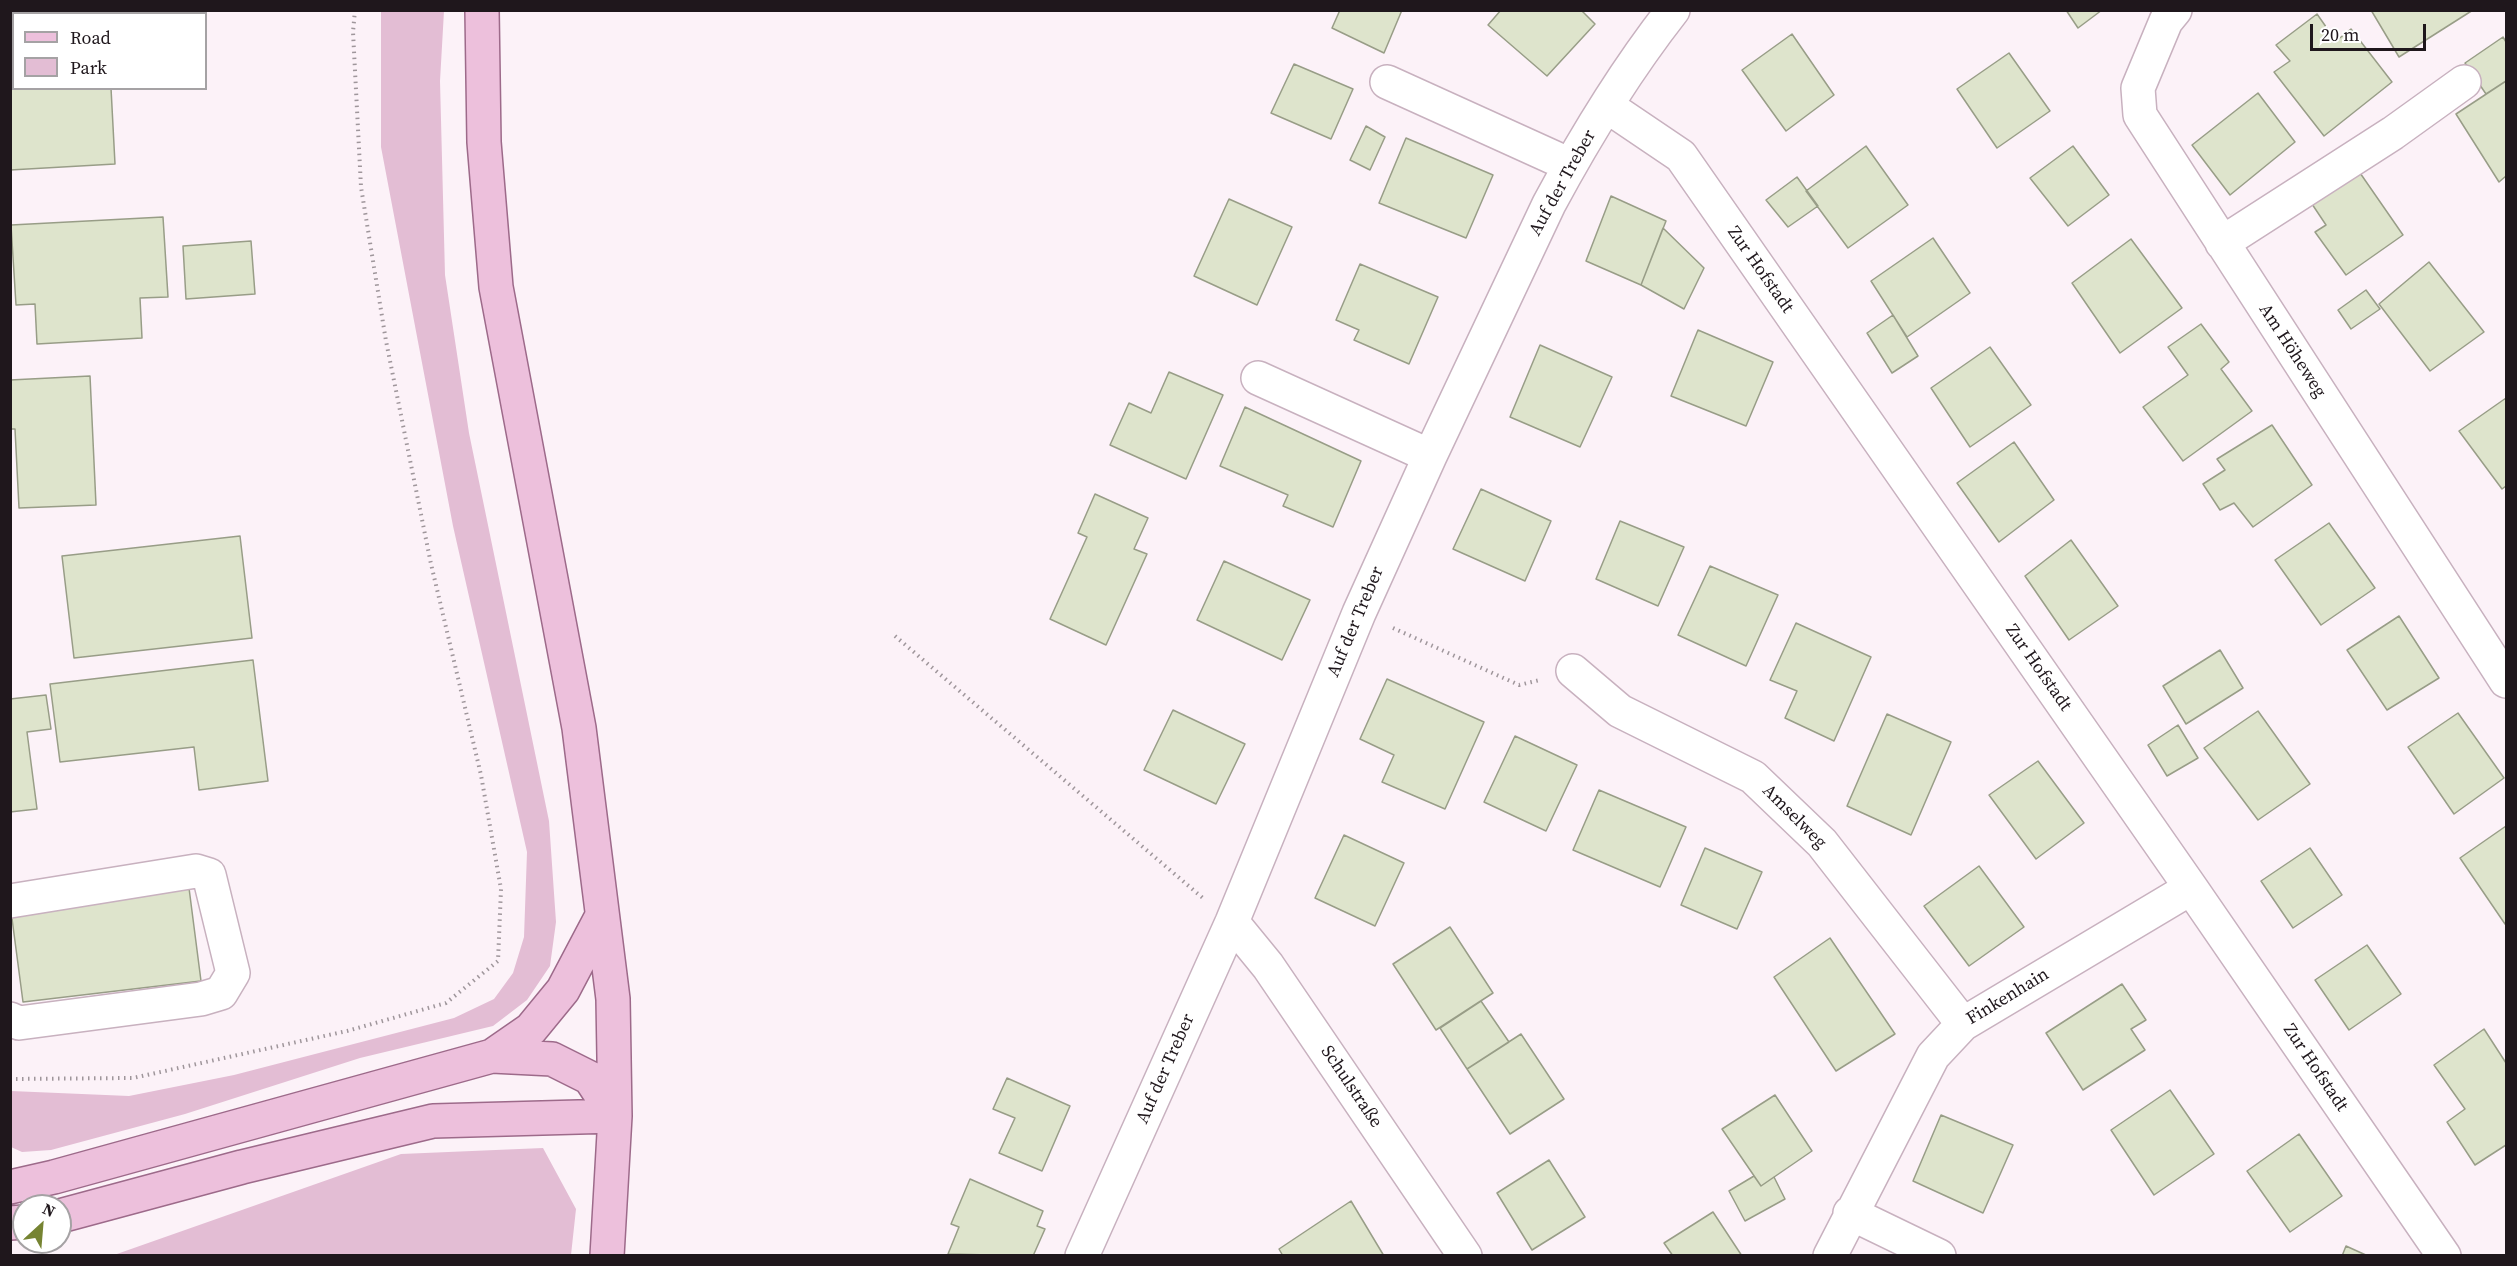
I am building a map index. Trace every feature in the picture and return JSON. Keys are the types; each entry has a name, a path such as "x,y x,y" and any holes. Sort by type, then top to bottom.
{"main road":[{"path":"482,10 484,142 496,287 579,728 613,999 615,1116 607,1256"},
{"path":"492,1056 531,1029 563,990 602,916"},
{"path":"10,1187 492,1056 552,1059 590,1078 615,1116"},
{"path":"72,1213 242,1167 433,1121 615,1116"}],"street":[{"name":"Auf der Treber","path":"1082,1256 1232,922 1359,613 1549,204 1607,106 1673,10"},
{"name":"Am Höheweg","path":"2175,10 2166,21 2138,88 2140,115 2506,681"},
{"path":"1387,82 1570,165"},
{"path":"2222,243 2393,133 2464,82"},
{"name":"Zur Hofstadt","path":"1607,106 1681,156 2191,888 2444,1256"},
{"path":"1258,378 1430,456"},
{"name":"Amselweg","path":"1573,671 1620,711 1752,777 1822,843 1963,1024"},
{"path":"10,901 196,871 208,875 233,974 221,993 201,999 19,1023 10,1019"},
{"name":"Finkenhain","path":"1830,1256 1850,1213 1933,1056 1963,1024 2191,888"},
{"name":"Schulstraße","path":"1232,922 1268,966 1465,1256"},
{"path":"1850,1213 1939,1256"}],"path":[{"path":"10,1079 134,1078 347,1031 446,1003 498,961 501,889 485,798 426,540 386,340 361,187 353,32 355,10"},
{"path":"1359,613 1519,685 1573,671"},
{"path":"895,636 1232,922"}],"green space":[{"path":"381,11 444,11 440,81 445,275 469,433 549,821 556,922 550,966 527,1000 493,1026 360,1058 185,1114 51,1150 22,1152 11,1147 11,1091 129,1096 234,1075 454,1018 494,999 513,973 524,937 527,852 453,526 381,147"},
{"path":"543,1148 576,1209 571,1255 114,1255 401,1154"}],"building":[{"path":"37,10 105,10 106,12 37,12"},
{"path":"1340,10 1402,10 1384,53 1332,28"},
{"path":"1501,10 1581,10 1595,24 1547,76 1488,25"},
{"path":"2066,10 2102,10 2078,28"},
{"path":"2371,10 2473,10 2399,57"},
{"path":"2317,14 2336,41 2351,29 2392,82 2324,136 2274,72 2290,61 2276,45"},
{"path":"1792,34 1834,95 1786,131 1742,70"},
{"path":"2503,37 2506,42 2506,81 2486,94 2465,63"},
{"path":"2009,53 2050,111 1997,148 1957,89"},
{"path":"1294,64 1353,89 1331,139 1271,113"},
{"path":"12,72 12,90 111,90 115,164 10,170 10,73"},
{"path":"2506,81 2506,176 2499,182 2456,114"},
{"path":"2258,93 2295,142 2230,195 2192,145"},
{"path":"1366,126 1385,137 1370,170 1350,160"},
{"path":"1406,138 1493,175 1466,238 1379,203"},
{"path":"1866,146 1908,205 1848,248 1806,191"},
{"path":"2073,146 2109,195 2068,226 2030,178"},
{"path":"2358,170 2403,235 2346,275 2315,232 2326,225 2312,204"},
{"path":"1797,177 1818,206 1788,227 1766,200"},
{"path":"1611,196 1666,221 1641,285 1586,261"},
{"path":"1229,199 1292,227 1257,305 1194,276"},
{"path":"163,217 168,297 140,298 142,338 37,344 35,304 16,305 11,225"},
{"path":"1663,228 1704,268 1684,309 1641,285"},
{"path":"1933,238 1970,293 1907,337 1871,281"},
{"path":"2131,239 2182,308 2120,353 2072,283"},
{"path":"251,241 255,294 186,299 183,246"},
{"path":"2429,262 2484,332 2430,371 2379,304"},
{"path":"1360,264 1438,297 1409,364 1354,340 1359,330 1336,320"},
{"path":"2366,290 2380,309 2351,329 2338,310"},
{"path":"1893,315 1918,356 1892,373 1867,333"},
{"path":"2201,324 2229,362 2221,369 2252,411 2183,461 2143,407 2188,375 2168,347"},
{"path":"1698,330 1773,362 1746,426 1671,396"},
{"path":"1540,345 1612,377 1580,447 1510,417"},
{"path":"1990,347 2031,405 1970,447 1931,388"},
{"path":"1169,372 1223,395 1186,479 1110,445 1129,403 1151,413"},
{"path":"90,376 96,505 19,508 15,429 10,429 10,380"},
{"path":"2506,398 2506,486 2502,489 2459,431"},
{"path":"1245,407 1361,461 1333,527 1283,506 1288,495 1220,466"},
{"path":"2272,425 2312,485 2253,527 2234,503 2220,510 2203,484 2225,470 2217,459"},
{"path":"2014,442 2054,500 1999,542 1957,483"},
{"path":"1481,489 1551,521 1525,581 1453,549"},
{"path":"1095,494 1148,518 1134,549 1147,554 1106,645 1050,619 1087,537 1078,533"},
{"path":"1620,521 1684,547 1658,606 1596,579"},
{"path":"2329,523 2375,588 2321,625 2275,560"},
{"path":"240,536 252,638 74,658 62,556"},
{"path":"2071,540 2118,606 2069,640 2025,576"},
{"path":"1224,561 1310,600 1282,660 1197,620"},
{"path":"1710,566 1778,595 1746,666 1678,635"},
{"path":"2399,616 2439,678 2387,710 2347,650"},
{"path":"1796,623 1871,657 1834,741 1785,718 1797,691 1770,680"},
{"path":"2220,650 2243,688 2186,724 2163,686"},
{"path":"253,660 268,781 199,790 194,747 60,762 50,684"},
{"path":"1387,679 1484,722 1445,809 1382,782 1394,755 1360,739"},
{"path":"46,695 51,729 27,732 37,809 10,812 10,699"},
{"path":"1173,710 1245,744 1216,804 1144,770"},
{"path":"2258,711 2310,784 2258,820 2204,748"},
{"path":"2458,713 2504,778 2454,814 2408,747"},
{"path":"1887,714 1951,742 1911,835 1847,806"},
{"path":"2178,725 2198,758 2167,776 2148,745"},
{"path":"1515,736 1577,765 1546,831 1484,802"},
{"path":"2038,761 2084,823 2036,859 1989,795"},
{"path":"1599,790 1686,827 1660,887 1573,850"},
{"path":"2506,826 2506,922 2505,924 2460,858"},
{"path":"1344,835 1404,863 1375,926 1315,898"},
{"path":"1705,848 1762,872 1737,929 1681,905"},
{"path":"2310,848 2342,895 2293,928 2261,881"},
{"path":"1979,866 2024,927 1969,966 1924,906"},
{"path":"189,888 201,981 23,1002 11,911"},
{"path":"1450,927 1493,993 1436,1030 1393,964"},
{"path":"1830,938 1895,1034 1836,1071 1774,977"},
{"path":"2367,945 2401,994 2349,1030 2315,980"},
{"path":"2122,984 2146,1020 2131,1029 2145,1050 2083,1090 2046,1033"},
{"path":"1481,1001 1509,1042 1467,1069 1440,1028"},
{"path":"2484,1029 2506,1063 2506,1145 2475,1165 2447,1122 2465,1109 2434,1065"},
{"path":"1521,1034 1564,1099 1510,1134 1467,1069"},
{"path":"1007,1078 1070,1106 1042,1171 999,1153 1015,1118 993,1109"},
{"path":"2170,1090 2214,1154 2154,1195 2111,1130"},
{"path":"1775,1095 1812,1151 1761,1186 1722,1129"},
{"path":"1941,1115 2013,1145 1983,1213 1913,1181"},
{"path":"2299,1134 2342,1196 2290,1232 2247,1171"},
{"path":"1549,1160 1585,1217 1532,1250 1497,1193"},
{"path":"1754,1176 1761,1186 1774,1177 1785,1199 1745,1221 1729,1191"},
{"path":"970,1179 1043,1211 1037,1226 1045,1229 1033,1256 948,1254 959,1227 951,1224"},
{"path":"1351,1201 1384,1256 1283,1256 1279,1249"},
{"path":"1713,1212 1742,1256 1673,1256 1664,1243"},
{"path":"2346,1246 2368,1256 2342,1256"}]}
